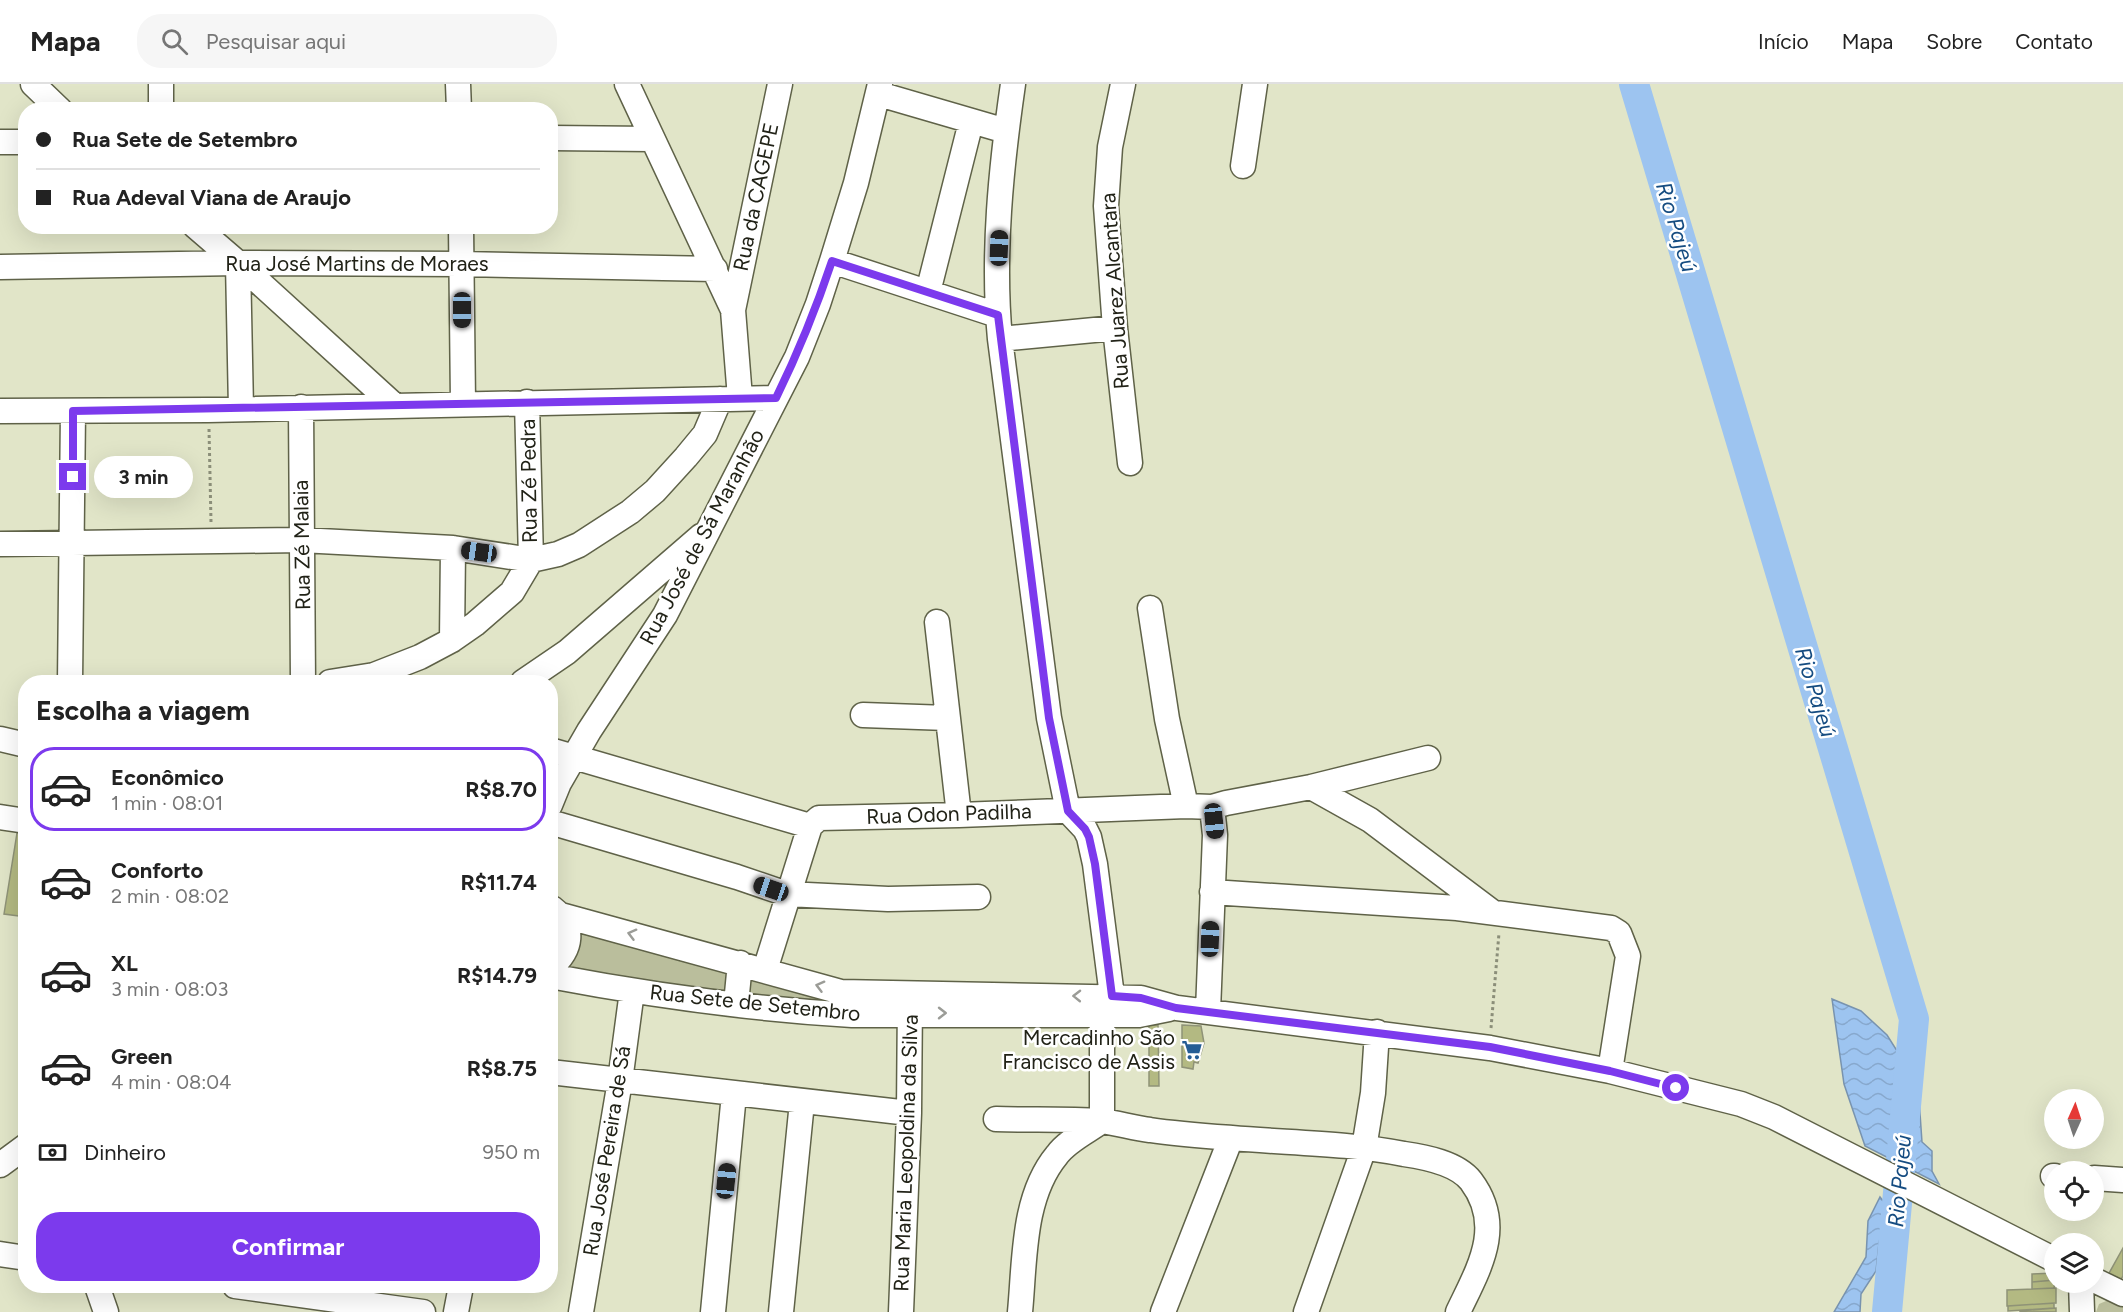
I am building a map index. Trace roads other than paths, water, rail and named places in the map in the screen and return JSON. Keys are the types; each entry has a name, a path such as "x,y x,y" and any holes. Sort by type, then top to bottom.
{"street":[{"path":"33,84 52,102"},
{"path":"161,84 161,102"},
{"path":"458,84 459,102"},
{"path":"0,544 211,543 301,540 453,548 531,560 558,554 579,545 630,512 655,491 686,458 730,398 733,310 627,84"},
{"name":"Rua da CAGEPE","path":"733,310 780,84"},
{"path":"1013,84 1006,131 1000,204 998,315 1000,339 1049,718 1068,811 1085,829 1095,864 1107,1005 1102,1121"},
{"name":"Rua Juarez Alcantara","path":"1123,84 1110,147 1106,206 1115,328 1130,463"},
{"path":"1243,166 1255,84"},
{"path":"885,90 971,122 1006,131"},
{"name":"Rua José de Sá Maranhão","path":"558,785 573,758 665,615 797,357 818,304 885,90"},
{"path":"928,292 971,122"},
{"path":"558,138 652,140"},
{"path":"0,142 18,142"},
{"path":"204,234 394,405"},
{"path":"461,234 463,403"},
{"path":"832,261 998,315"},
{"path":"238,263 241,409"},
{"name":"Rua José Martins de Moraes","path":"0,267 238,263 461,264 715,269"},
{"path":"1000,339 1115,328"},
{"path":"0,411 208,410 776,398"},
{"name":"Rua Zé Pedra","path":"527,402 531,560"},
{"name":"Rua Zé Malaia","path":"301,407 303,675"},
{"path":"70,675 73,411"},
{"path":"533,675 567,652 634,592 708,531"},
{"path":"452,640 453,548"},
{"path":"374,675 420,657 452,640 497,608 512,592 531,560"},
{"path":"1150,608 1167,719 1186,806"},
{"path":"938,622 958,815"},
{"path":"863,715 947,718"},
{"path":"0,740 18,743"},
{"path":"558,753 810,826 765,970"},
{"name":"Rua Odon Padilha","path":"810,826 819,818 1212,807 1226,802 1311,787 1428,758"},
{"path":"1311,787 1370,820 1496,912"},
{"path":"1208,1011 1215,835 1212,807"},
{"path":"0,817 18,820"},
{"path":"558,824 787,894 888,899 978,897"},
{"path":"1212,892 1369,901 1496,912 1611,928 1619,933 1628,956 1610,1071"},
{"name":"Rua Sete de Setembro","path":"558,912 842,992 853,1004"},
{"path":"558,914 568,929 568,945 558,961"},
{"path":"736,1004 740,963"},
{"name":"Rua Sete de Setembro","path":"558,977 632,991 736,1004 1107,1005 1141,998 1176,1008 1490,1047 1610,1071 1741,1104 1774,1117 2044,1254"},
{"name":"Rua José Pereira de Sá","path":"581,1312 620,1081 632,991"},
{"name":"Rua Maria Leopoldina da Silva","path":"901,1312 909,1113 910,1004"},
{"path":"1306,1312 1364,1148 1373,1093 1377,1032"},
{"path":"558,1073 909,1113"},
{"path":"713,1312 734,1094"},
{"path":"782,1312 802,1102"},
{"path":"996,1119 1102,1121 1151,1130 1364,1148 1405,1154 1450,1166 1463,1173 1476,1190 1488,1218 1487,1241 1478,1271 1458,1312"},
{"path":"1020,1312 1030,1215 1039,1185 1058,1152 1102,1121"},
{"path":"1163,1312 1231,1138"},
{"path":"0,1165 18,1152"},
{"path":"2104,1179 2123,1180"},
{"path":"0,1254 18,1257"},
{"path":"2104,1285 2123,1294"},
{"path":"286,1293 423,1312"},
{"path":"456,1312 460,1293"},
{"path":"2081,1293 2082,1312"}],"water":[{"path":"1832,999 1861,1011 1887,1035 1918,1084 1922,1142 1932,1151 1932,1171 1939,1184 1865,1146 1844,1084"},
{"path":"1880,1197 1887,1206 1876,1271 1861,1294 1860,1312 1834,1312 1866,1257 1868,1221"}],"waterway":[{"name":"Rio Pajeú","path":"1634,84 1914,1019 1887,1312"}],"place":[{"name":"Mercadinho São Francisco de Assis","path":"1192,1050"}]}
